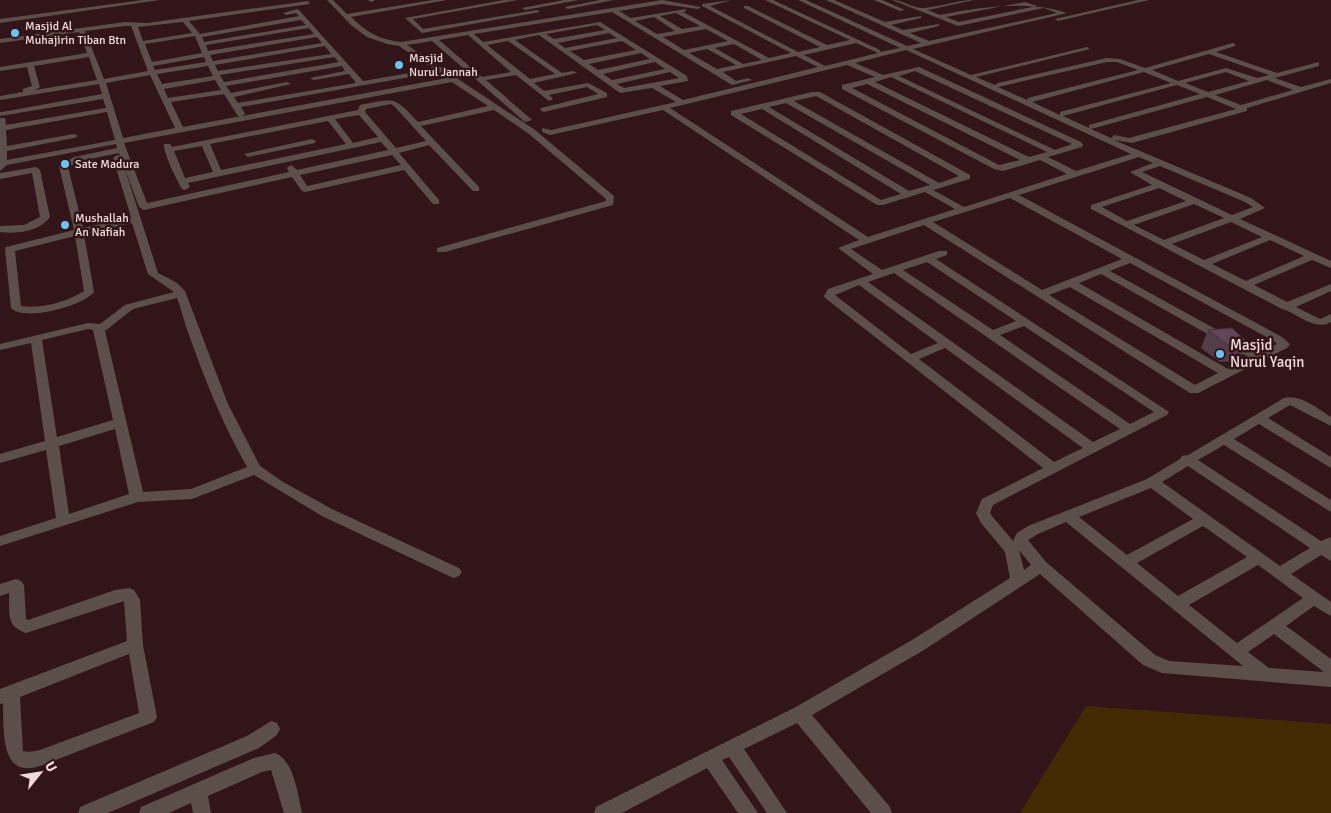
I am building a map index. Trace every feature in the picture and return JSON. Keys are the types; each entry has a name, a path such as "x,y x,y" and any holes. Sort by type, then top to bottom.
{"street":[{"path":"0,20 61,9 148,0"},
{"path":"0,20 157,0"},
{"path":"330,0 364,33 379,42 401,44 666,2 701,6 718,12 823,67"},
{"path":"346,16 444,0"},
{"path":"537,12 516,0 408,18 422,31 611,0"},
{"path":"434,13 446,22 530,8 558,1 576,0"},
{"path":"629,20 729,0"},
{"path":"801,0 840,18 917,46 1139,154 1248,200 1260,208 1164,244"},
{"path":"816,7 834,2 855,0"},
{"path":"877,0 903,7 938,21 958,24 1045,6"},
{"path":"895,0 903,7"},
{"path":"840,18 903,7 921,0"},
{"path":"884,24 971,0"},
{"path":"976,0 1031,20"},
{"path":"613,10 735,83 849,63 961,35 1064,13 1025,0 993,6 903,32"},
{"path":"917,46 940,45 1146,0"},
{"path":"736,9 770,1 878,51"},
{"path":"834,2 903,32 917,46 976,75 1092,127 1129,141 1331,80"},
{"path":"0,41 20,36 147,25 308,3"},
{"path":"852,10 885,3"},
{"path":"487,4 499,13"},
{"path":"746,7 827,48"},
{"path":"221,23 314,8"},
{"path":"456,9 473,23"},
{"path":"298,11 360,83"},
{"path":"677,11 768,60"},
{"path":"718,12 727,11"},
{"path":"654,15 680,31"},
{"path":"139,39 304,18"},
{"path":"185,20 194,31 216,75 243,118"},
{"path":"557,20 569,28"},
{"path":"938,21 948,29 961,35"},
{"path":"481,44 540,33 598,23 685,79 624,92 540,33"},
{"path":"771,26 780,24"},
{"path":"810,26 820,24"},
{"path":"134,25 153,74 180,130"},
{"path":"194,31 202,26"},
{"path":"150,64 311,26"},
{"path":"656,36 706,27"},
{"path":"723,36 762,28"},
{"path":"792,30 801,28"},
{"path":"82,31 111,109 134,216 153,274 176,287 180,294 194,335 225,409 255,469 272,482 332,516 454,572"},
{"path":"551,42 610,31"},
{"path":"828,35 838,33"},
{"path":"470,34 558,106"},
{"path":"146,56 319,35"},
{"path":"809,39 819,37"},
{"path":"510,39 560,75"},
{"path":"563,50 622,39"},
{"path":"435,40 480,80 550,133 750,87 890,49"},
{"path":"715,72 856,41"},
{"path":"682,52 734,42"},
{"path":"1,97 153,74 327,44"},
{"path":"401,44 532,132 611,198 610,203 441,250"},
{"path":"1031,100 1233,45"},
{"path":"708,47 742,66"},
{"path":"976,75 1088,49"},
{"path":"580,61 639,50"},
{"path":"1210,52 1278,75"},
{"path":"0,69 90,55"},
{"path":"160,87 216,75 335,55"},
{"path":"596,73 656,60"},
{"path":"998,85 1107,60 1118,60 1243,107"},
{"path":"849,63 881,78"},
{"path":"1,97 35,88 30,64"},
{"path":"226,90 280,74 342,64"},
{"path":"1092,127 1316,64"},
{"path":"236,106 360,83 468,69"},
{"path":"308,70 322,90"},
{"path":"610,82 672,70"},
{"path":"919,70 1079,145 1003,168 997,167 845,87 892,75 919,70"},
{"path":"1062,114 1226,70 1257,81"},
{"path":"314,78 350,72"},
{"path":"480,80 516,73"},
{"path":"528,82 573,73"},
{"path":"280,74 294,96"},
{"path":"892,75 1053,152"},
{"path":"1268,78 1301,90"},
{"path":"134,216 78,227 22,244 10,250 18,310 32,310 73,301 89,292 78,227 63,166 70,161 180,130 454,79"},
{"path":"868,81 1026,160"},
{"path":"165,101 226,90 287,84"},
{"path":"543,94 588,85 604,95 544,110"},
{"path":"532,132 680,101 655,86"},
{"path":"750,87 777,102"},
{"path":"817,94 967,176 926,190 883,202 876,202 734,113 787,100 817,94"},
{"path":"2,114 106,96"},
{"path":"1,97 2,166 78,149 119,147"},
{"path":"787,100 938,186"},
{"path":"361,112 363,107 394,102 476,189"},
{"path":"929,111 955,104"},
{"path":"761,105 907,194"},
{"path":"416,124 495,107"},
{"path":"664,107 866,240"},
{"path":"3,149 45,131 70,116 111,109"},
{"path":"190,197 168,148 205,143 361,112"},
{"path":"361,112 392,152 436,202"},
{"path":"920,128 974,114"},
{"path":"70,116 78,149"},
{"path":"330,118 351,145"},
{"path":"299,124 319,152"},
{"path":"2,128 45,131 74,136"},
{"path":"269,130 281,147"},
{"path":"238,135 252,165"},
{"path":"182,181 382,139"},
{"path":"248,154 312,141"},
{"path":"119,147 144,207 431,142"},
{"path":"205,143 218,173"},
{"path":"880,274 843,248 1139,154"},
{"path":"1039,156 1074,174"},
{"path":"286,159 302,187 311,188 405,167"},
{"path":"1161,163 1134,172 1331,265"},
{"path":"0,176 36,170 45,217 42,221 34,224 0,229"},
{"path":"1160,185 1094,207 1126,226 1318,322 1323,322 1331,317"},
{"path":"926,190 961,209"},
{"path":"924,221 1194,390 1284,344 1010,194"},
{"path":"1126,226 1194,201"},
{"path":"1204,264 1270,237"},
{"path":"943,252 832,291 829,296 1052,468"},
{"path":"1246,285 1312,256"},
{"path":"928,258 1164,412 1128,428 986,502 983,513 986,519 1149,660 1158,665 1168,668 1331,680"},
{"path":"1042,294 1131,259"},
{"path":"895,269 1128,428"},
{"path":"1104,271 1259,358"},
{"path":"860,281 1091,447"},
{"path":"1072,283 1228,374"},
{"path":"1286,307 1331,287"},
{"path":"99,330 130,307 180,294"},
{"path":"991,335 1026,321"},
{"path":"0,347 92,325 99,330 137,497"},
{"path":"36,338 50,444 63,520"},
{"path":"909,359 947,343"},
{"path":"1018,579 1020,541 1022,537 1067,515 1152,482 1187,459 1225,439 1290,400 1331,422"},
{"path":"1258,418 1331,463"},
{"path":"0,459 119,423"},
{"path":"1225,439 1331,507"},
{"path":"1187,459 1328,549"},
{"path":"0,541 137,497 192,494 255,469"},
{"path":"1152,482 1331,610"},
{"path":"1067,515 1265,675"},
{"path":"1127,562 1204,519"},
{"path":"1280,573 1328,549"},
{"path":"1178,604 1258,558"},
{"path":"603,813 710,757 800,713 918,645 1041,566"},
{"path":"0,590 16,585 18,622 26,627 115,596 129,594 132,600 135,645 148,717 40,758 24,762 18,760 14,754 6,694 135,645"},
{"path":"1237,651 1315,598"},
{"path":"1275,626 1331,668"},
{"path":"800,713 883,813"},
{"path":"87,813 253,742 271,729"},
{"path":"732,746 778,813"},
{"path":"710,757 749,813"},
{"path":"148,813 260,764 275,761 282,772 293,813"},
{"path":"198,792 202,813"}],"shaded area":[{"path":"1086,706 1331,724 1331,813 1020,813"}],"building":[{"path":"1232,328 1248,343 1228,345 1208,330"}],"place":[{"name":"Masjid Al Muhajirin Tiban Btn","path":"15,33"},
{"name":"Masjid Nurul Jannah","path":"399,65"},
{"name":"Sate Madura","path":"65,164"},
{"name":"Mushallah An Nafiah","path":"65,225"},
{"name":"Masjid Nurul Yaqin","path":"1220,354"}]}
